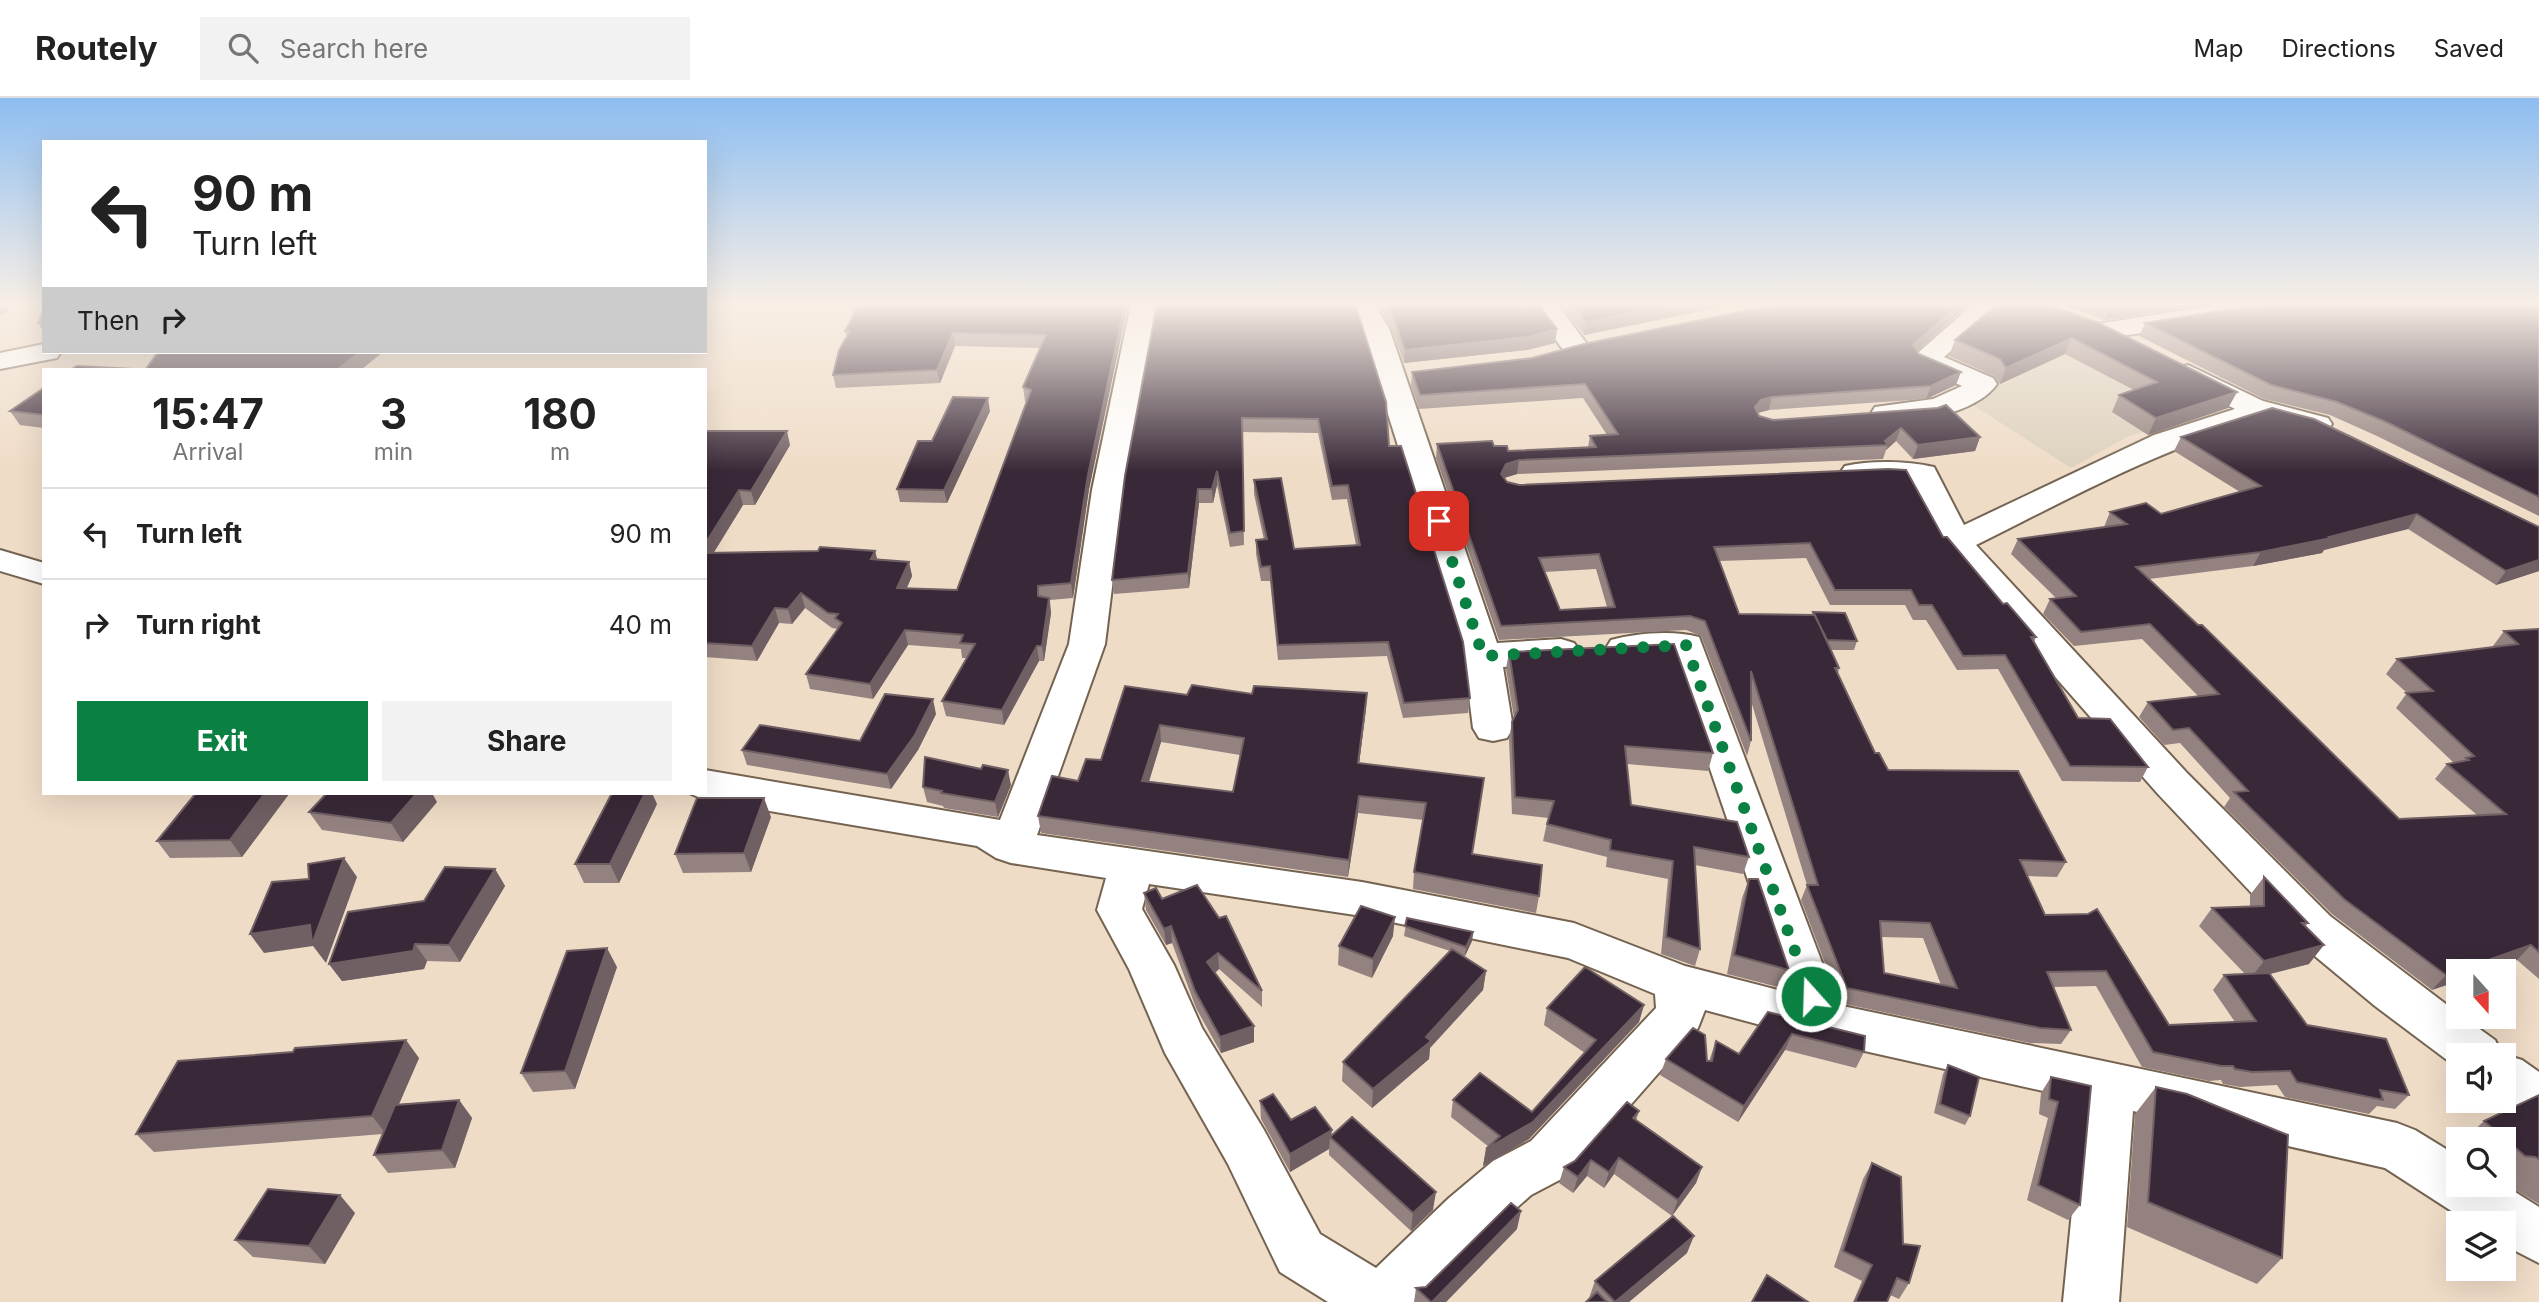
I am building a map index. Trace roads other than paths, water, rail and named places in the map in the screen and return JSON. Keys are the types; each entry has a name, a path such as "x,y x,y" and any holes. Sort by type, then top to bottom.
{"street":[{"path":"1011,847 1087,644 1108,491 1133,360"},
{"path":"1394,360 1403,375 1483,656 1493,728"},
{"path":"1865,415 1933,410 1983,384 1928,360"},
{"path":"2160,360 2253,407 2318,424 2342,434"},
{"path":"1955,542 2165,441 2257,412 2253,407"},
{"path":"1816,475 1883,471 1923,474 1955,542 2173,784 2314,929 2461,1043"},
{"path":"0,560 42,573"},
{"path":"1483,656 1686,645 1820,1021"},
{"path":"707,785 988,832 1011,847 1362,899 1574,941 1678,983 1820,1021 2397,1147 2539,1237"},
{"path":"1132,865 1119,910 1151,965 1182,1038 1246,1147 1300,1253 1380,1302 1468,1216 1512,1178 1550,1158 1682,1014 1678,983"},
{"path":"2091,1302 2110,1084"},
{"path":"2516,1084 2539,1100"}]}
